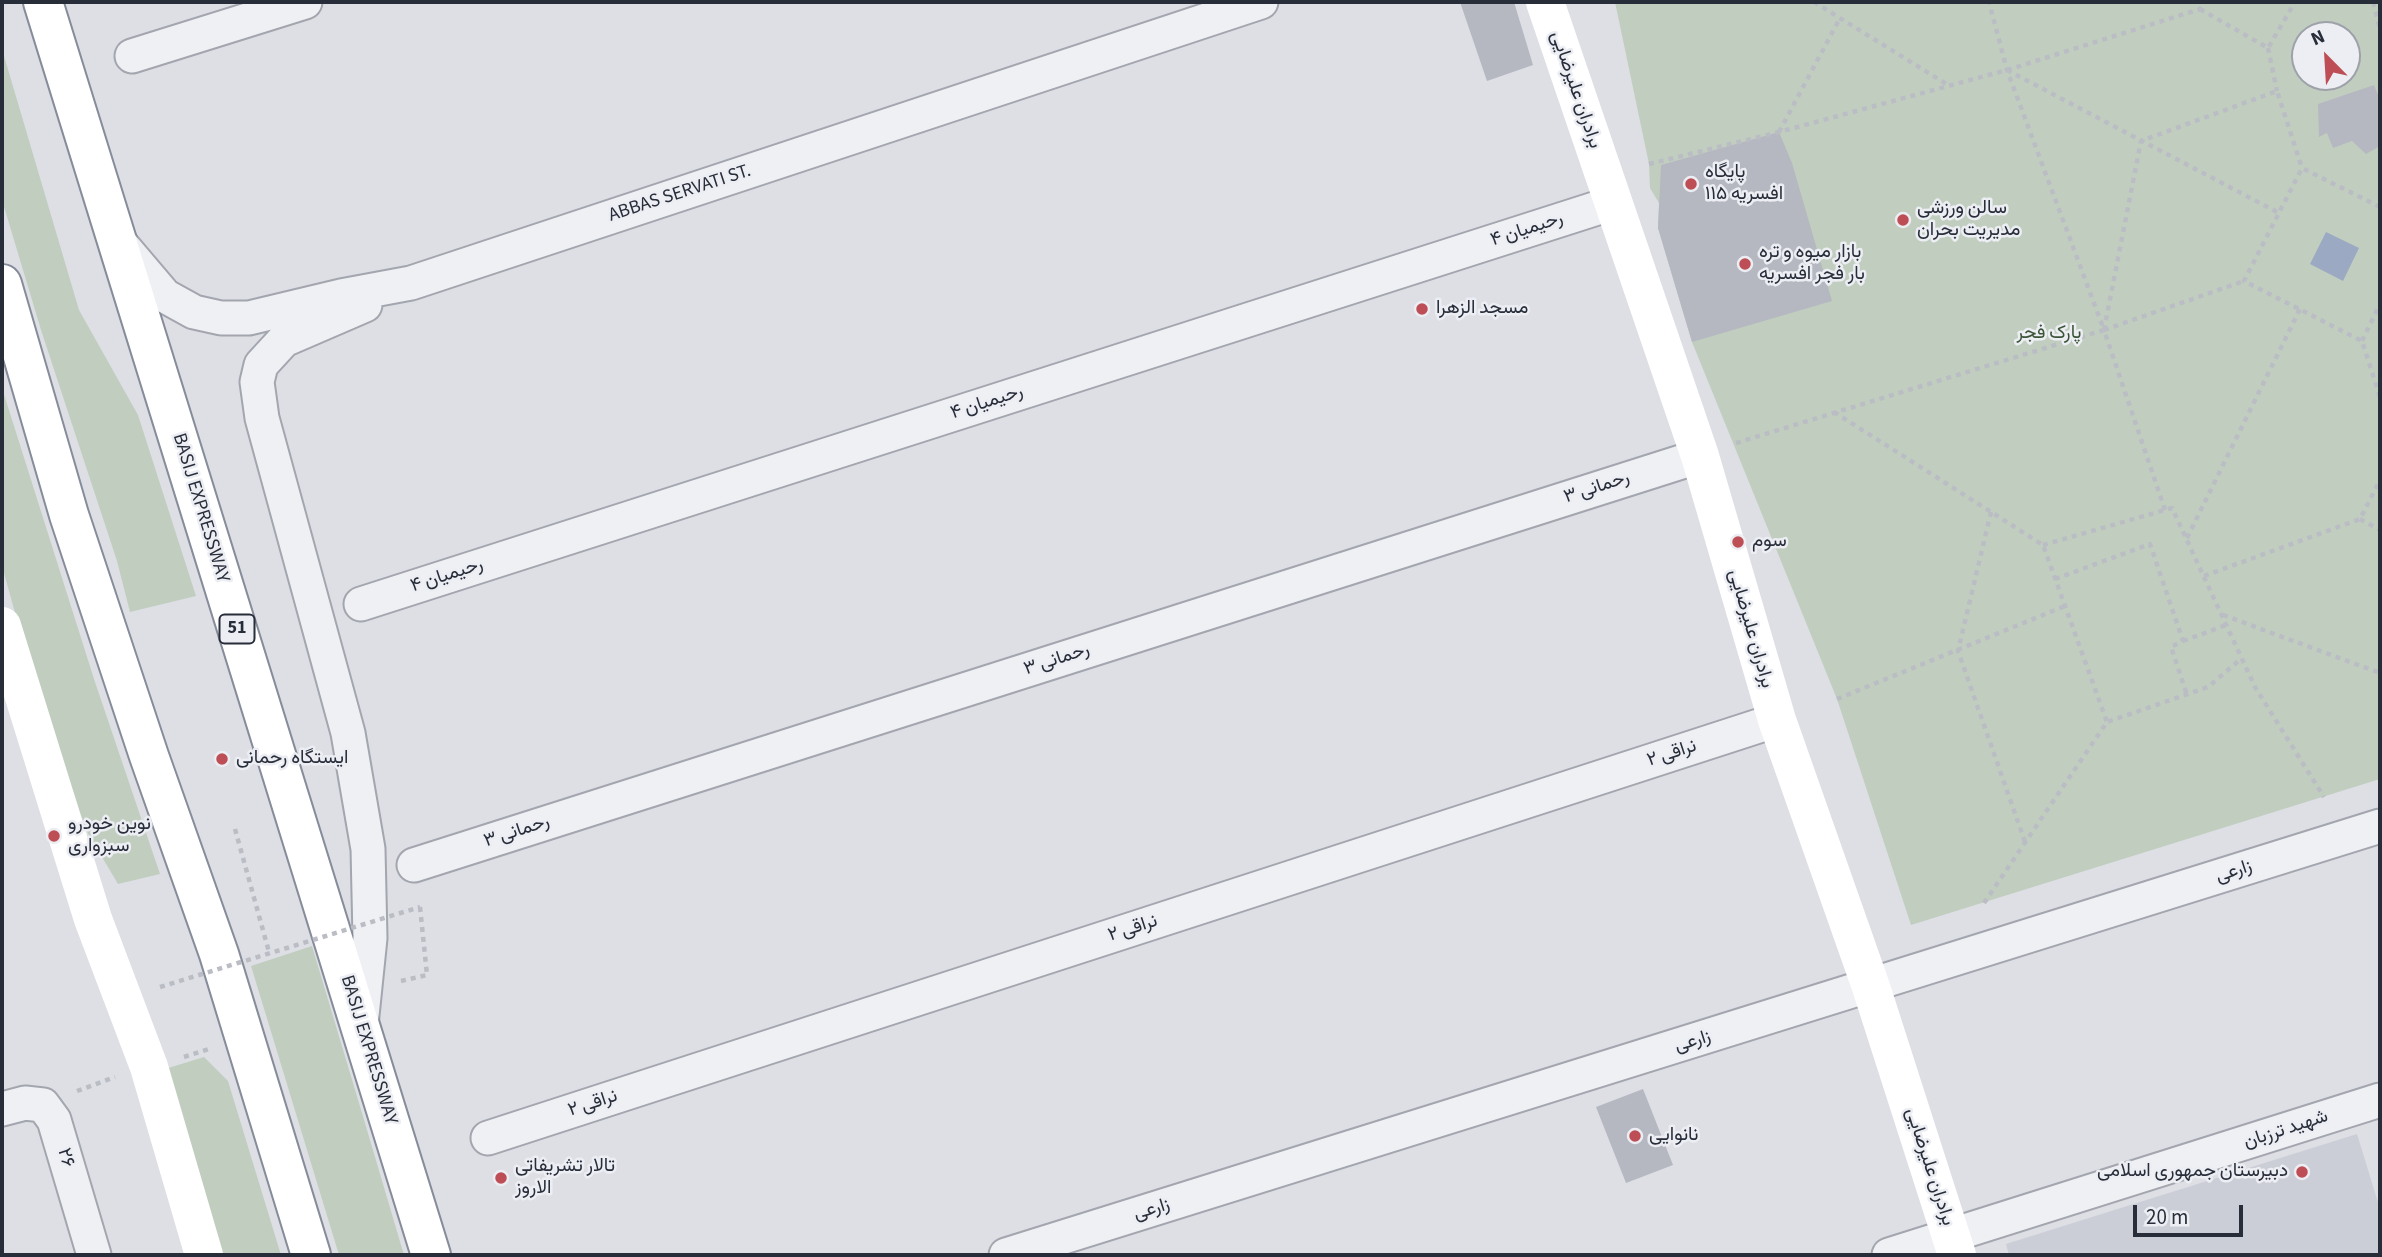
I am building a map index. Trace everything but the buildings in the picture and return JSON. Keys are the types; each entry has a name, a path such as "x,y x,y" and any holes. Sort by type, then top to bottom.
{"main road":[{"name":"BASIJ EXPRESSWAY","path":"43,2 432,1255"},
{"name":"برادران علیرضایی","path":"1545,2 1700,456 1777,720 1871,986 1954,1245"},
{"path":"2,284 69,515 149,756 219,954 311,1255"},
{"path":"2,626 93,919 149,1067 204,1255"}],"street":[{"path":"132,56 305,2"},
{"name":"ABBAS SERVATI ST.","path":"117,239 142,272 165,296 194,312 221,318 249,318 341,296 411,284 1261,2"},
{"name":"رحیمیان ۴","path":"361,604 1613,203"},
{"path":"361,1027 370,937 368,849 348,733 262,418 257,382 261,365 284,340 411,284"},
{"name":"رحمانی ۳","path":"414,864 1700,456"},
{"name":"نراقی ۲","path":"488,1138 1777,720"},
{"name":"زارعی","path":"1006,1255 2380,825"},
{"name":"شهید ترزبان","path":"1889,1255 1954,1245 2380,1100"},
{"name":"۲۶","path":"2,1109 24,1103 43,1105 54,1120 94,1255"}],"path":[{"path":"1814,2 1949,86"},
{"path":"1989,2 2007,70 2104,330 2165,510"},
{"path":"1649,164 2007,70 2200,9 2205,2"},
{"path":"2295,2 2268,48 2277,91 2302,168 2380,207"},
{"path":"2373,2 2380,29"},
{"path":"2200,9 2268,48"},
{"path":"1779,132 1840,18"},
{"path":"2007,70 2278,214"},
{"path":"2141,141 2277,91"},
{"path":"2104,330 2141,141"},
{"path":"1735,443 2104,330 2244,281 2302,168"},
{"path":"2244,281 2362,341"},
{"path":"2380,304 2362,341 2380,397"},
{"path":"2186,539 2300,309"},
{"path":"1834,412 2043,545 2108,722"},
{"path":"2204,576 2360,519 2380,480"},
{"path":"2043,545 2172,508 2255,687 2325,796"},
{"path":"1991,512 1958,650 2025,842"},
{"path":"2360,519 2380,530"},
{"path":"2055,579 2150,544 2183,641"},
{"path":"1837,699 2065,606"},
{"path":"2222,615 2380,673"},
{"path":"2187,695 2171,647 2226,625"},
{"path":"1984,903 2108,722 2208,687 2242,658"},
{"path":"235,829 269,952"},
{"path":"160,987 421,906 426,975 401,981"}],"shaded area":[{"name":"دبیرستان جمهوری اسلامی","path":"2357,1134 2380,1209 2380,1255 2009,1255 2006,1244"}],"green space":[{"name":"پارک فجر","path":"1615,2 2380,2 2380,779 1911,925 1837,699 1692,342 1658,228 1659,203 1650,188 1649,164"},
{"path":"2,49 79,310 138,415 196,596 130,612 117,561 41,330 2,200"},
{"path":"2,388 94,679 160,874 118,884 86,830 24,645 2,566"},
{"path":"312,946 404,1255 339,1255 251,966"},
{"path":"204,1057 228,1081 281,1255 223,1255 165,1069"}],"water":[{"path":"2326,232 2359,248 2343,281 2310,264"}],"place":[{"name":"پایگاه ۱۱۵ افسریه","path":"1691,184"},
{"name":"سالن ورزشی مدیریت بحران","path":"1903,220"},
{"name":"بازار میوه و تره بار فجر افسریه","path":"1745,264"},
{"name":"مسجد الزهرا","path":"1422,309"},
{"name":"سوم","path":"1738,542"},
{"name":"ایستگاه رحمانی","path":"222,759"},
{"name":"نوین خودرو سبزواری","path":"54,836"},
{"name":"نانوایی","path":"1635,1136"},
{"name":"دبیرستان جمهوری اسلامی","path":"2302,1172"},
{"name":"تالار تشریفاتی الاروز","path":"501,1178"}]}
